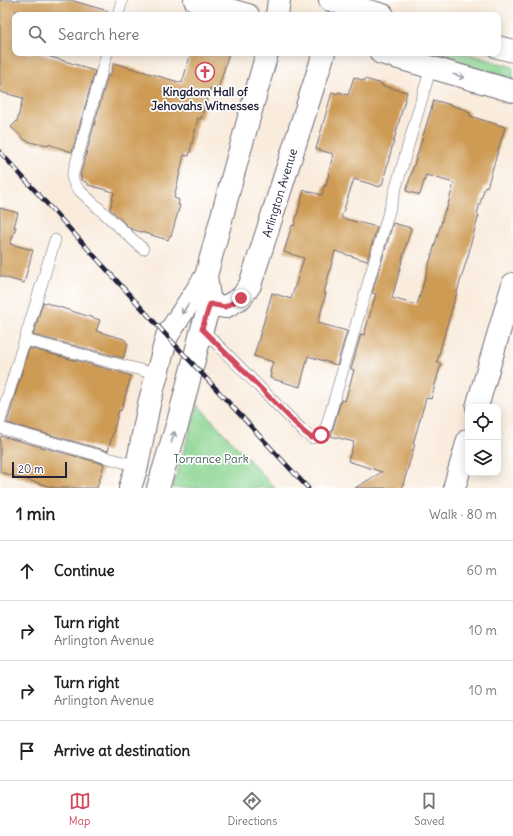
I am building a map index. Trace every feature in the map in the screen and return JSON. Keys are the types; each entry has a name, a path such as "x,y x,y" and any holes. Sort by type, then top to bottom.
{"main road":[{"path":"195,0 237,12"},
{"path":"277,12 279,0"},
{"path":"330,0 372,12"},
{"path":"501,48 513,52"},
{"path":"130,488 137,466 156,374 167,336 206,276 267,56"},
{"name":"Arlington Avenue","path":"210,304 225,307 241,298 250,285 323,56"},
{"path":"392,56 513,91"},
{"path":"158,488 178,422 210,304 206,276"},
{"path":"478,404 513,284"},
{"path":"455,486 465,451"}],"lane":[{"path":"119,12 122,0"},
{"path":"106,56 72,177 75,185 80,191 143,249"},
{"path":"202,329 304,432 312,438 321,435 326,428 431,67"},
{"path":"0,421 55,240"},
{"path":"24,340 156,374"},
{"path":"0,428 137,466"}],"green space":[{"path":"429,56 475,56 513,67 513,81"},
{"name":"Torrance Park","path":"198,405 275,488 172,488"}],"building":[{"path":"0,0 70,0 108,11 12,12 12,56 48,56 95,71 72,152 48,144 37,144 25,140 11,127 17,121 23,98 0,92"},
{"path":"190,56 228,56 218,90 210,88 201,119 198,118 189,156 184,155 174,198 179,200 178,205 180,205 171,236 170,235 168,240 131,229 110,209 114,192 88,185 88,183 81,180 80,176 108,75 110,76 114,63 182,83"},
{"path":"354,77 407,92 382,185 381,184 380,187 354,179 341,218 377,227 367,261 335,251 318,323 347,331 337,365 308,356 300,387 270,378 273,362 254,356 272,293 291,299 304,258 284,252 292,225 294,226 304,190 322,195 324,185 326,186 333,154 316,149 332,92 348,95"},
{"path":"434,100 467,110 467,112 470,113 470,116 505,127 487,187 485,186 477,214 479,215 470,249 437,362 441,364 431,399 426,398 413,444 415,444 402,488 355,488 382,472 348,461 354,442 331,436 341,400 345,401 354,370 351,369 361,334 364,335 376,294 372,293 393,223 411,228 392,298 417,305 454,183 426,175 420,195 406,191"},
{"path":"0,208 18,213 14,227 16,227 10,244 33,250 24,283 0,276"},
{"path":"43,302 100,320 96,331 124,339 128,344 123,358 33,335"},
{"path":"29,348 131,376 121,411 119,410 108,451 7,423"},
{"path":"1,436 104,464 97,488 55,488 0,472"}],"railway":[{"path":"0,152 167,336 308,488"}],"place":[{"name":"Kingdom Hall of Jehovahs Witnesses","path":"205,72"}],"route":[{"path":"241,298 225,307 210,304 202,329 304,432 312,438 321,435"}]}
